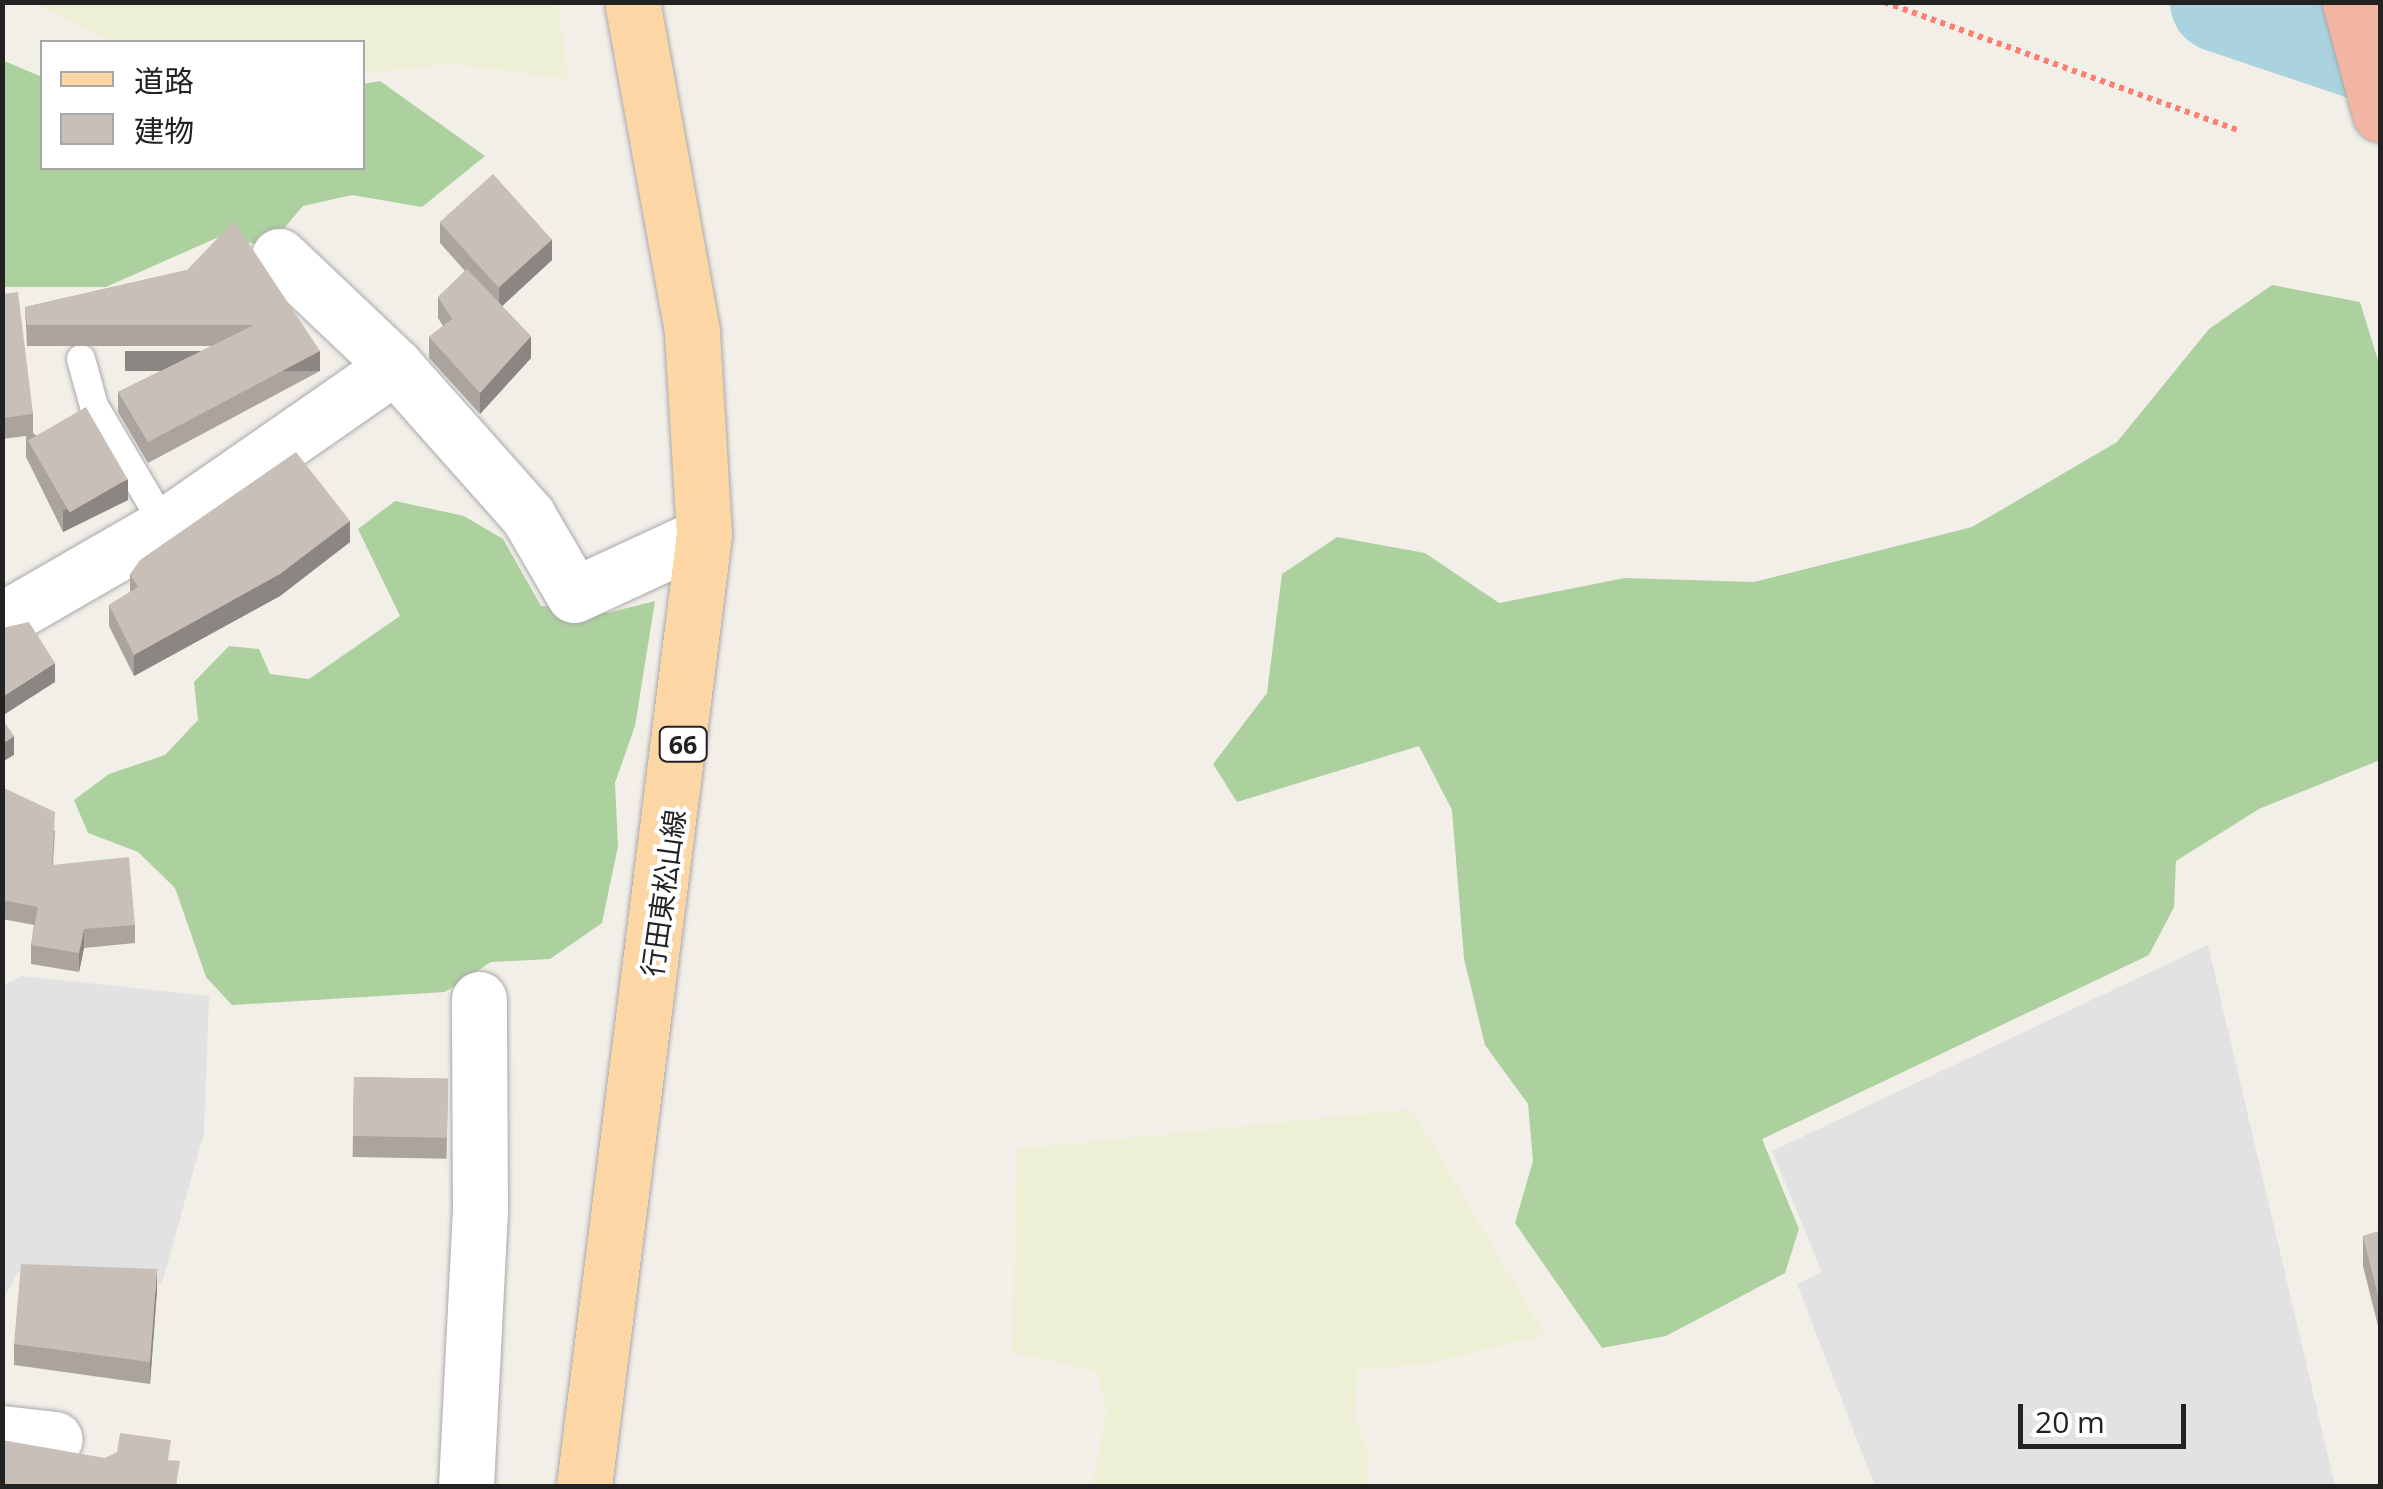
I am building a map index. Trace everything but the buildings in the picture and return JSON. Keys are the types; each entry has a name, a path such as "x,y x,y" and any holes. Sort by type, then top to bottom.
{"highway":[{"path":"2350,2 2380,114"}],"main road":[{"name":"行田東松山線","path":"584,1486 704,535 692,331 632,2"}],"street":[{"path":"279,256 395,366 528,516 574,595 704,535"},
{"path":"2,620 166,526 395,366"},
{"path":"466,1486 480,1210 478,999"}],"lane":[{"path":"81,360 94,406 166,526"}],"path":[{"path":"1884,2 2238,130"}],"green space":[{"path":"32,3 558,3 568,79 453,64 365,73 365,40 111,40"},
{"path":"2,60 40,76 40,170 365,170 365,84 380,81 485,156 422,207 352,195 303,206 268,247 221,236 106,287 3,287"},
{"path":"2272,285 2360,302 2380,367 2380,760 2259,809 2176,861 2174,907 2149,955 1762,1139 1799,1229 1785,1273 1666,1336 1602,1348 1515,1223 1533,1161 1528,1104 1485,1045 1464,959 1452,810 1419,746 1237,802 1213,764 1267,693 1282,574 1337,537 1425,553 1499,603 1625,578 1754,582 1972,527 2117,442 2209,329"},
{"path":"395,501 464,516 503,539 541,606 607,613 655,601 635,726 615,783 618,846 602,923 550,959 491,962 445,992 232,1005 206,977 175,888 138,852 88,833 74,800 109,774 165,755 198,720 194,682 229,646 259,649 270,674 309,679 400,616 358,529"},
{"path":"1412,1109 1545,1335 1433,1363 1358,1370 1354,1418 1370,1455 1366,1486 1092,1486 1107,1412 1097,1371 1013,1353 1016,1149"}],"shaded area":[{"path":"2208,945 2335,1486 1875,1486 1797,1284 1822,1272 1772,1151"},
{"path":"22,976 209,996 204,1133 162,1283 18,1272 3,1300 3,985"}],"waterway":[{"path":"2220,2 2380,56"}]}
